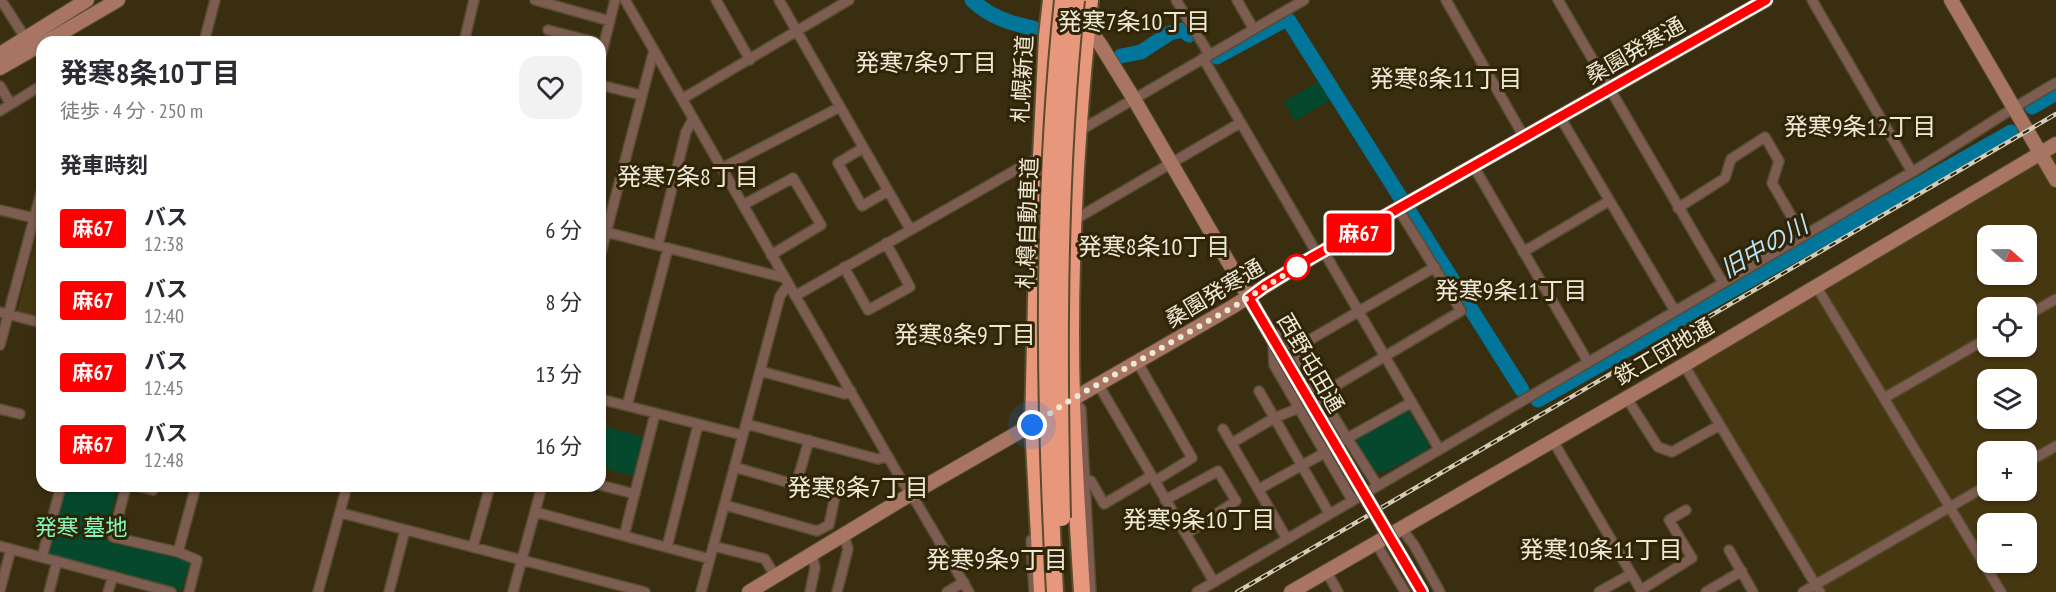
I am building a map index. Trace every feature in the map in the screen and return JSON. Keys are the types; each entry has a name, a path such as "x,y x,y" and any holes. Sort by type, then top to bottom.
{"highway":[{"name":"札幌新道","path":"1042,592 1032,425 1041,159 1051,0"},
{"name":"札樽自動車道","path":"1055,592 1047,412 1047,288 1053,118 1063,0"},
{"name":"札樽自動車道","path":"1066,592 1059,400 1059,287 1066,119 1075,0"},
{"path":"1082,592 1072,399 1072,267 1079,130 1090,0"}],"street":[{"path":"1,0 36,41"},
{"path":"46,36 87,0"},
{"path":"51,36 118,0"},
{"path":"206,36 215,0"},
{"path":"465,36 474,0"},
{"path":"535,0 610,21"},
{"path":"603,36 615,0"},
{"path":"625,0 771,255 969,592"},
{"path":"716,0 750,60"},
{"path":"779,0 910,230"},
{"path":"682,99 849,0"},
{"name":"西野屯田通","path":"1075,0 1087,29 1100,44 1134,99 1273,341 1422,592"},
{"path":"1176,0 1240,123 1358,311 1439,449"},
{"path":"1237,0 1253,28"},
{"path":"1079,130 1303,0"},
{"path":"1446,0 1524,137"},
{"path":"1558,0 1723,283"},
{"name":"桑園発寒通","path":"749,592 1032,425 1072,399 1249,298 1265,286 1766,0"},
{"path":"1812,0 1912,172"},
{"path":"1955,1 2056,180"},
{"path":"548,30 572,36"},
{"path":"0,54 36,44"},
{"path":"0,68 36,44"},
{"path":"606,220 654,50"},
{"path":"1197,592 1967,140 2013,107 2056,83"},
{"path":"0,86 10,103"},
{"path":"606,86 641,94"},
{"path":"0,111 36,88"},
{"path":"722,168 840,107"},
{"path":"1560,117 1675,311"},
{"path":"658,245 686,132 693,119"},
{"path":"1074,220 1240,123"},
{"path":"1678,208 1725,178 1731,159 1765,137 1779,161 1772,183 1803,236"},
{"name":"鉄工団地通","path":"1291,592 1684,365 2056,144"},
{"path":"863,148 838,163 862,206 888,192"},
{"path":"795,296 1028,163 1041,159"},
{"path":"1474,167 1588,362"},
{"path":"743,205 793,178 821,225 771,255"},
{"path":"1523,252 1609,201"},
{"path":"1320,395 1461,311 1404,207"},
{"path":"0,210 34,218"},
{"path":"0,345 4,313 36,211"},
{"path":"606,232 787,281"},
{"path":"844,267 868,310 910,287 886,243"},
{"path":"627,406 668,248"},
{"path":"1294,349 1435,267"},
{"path":"701,592 780,296 787,281"},
{"path":"1816,286 2001,592"},
{"path":"2037,310 2056,299"},
{"path":"4,313 36,321"},
{"path":"1352,500 1274,365 1273,341 1285,335 1377,485"},
{"path":"1884,398 1977,344"},
{"path":"1085,478 1091,481 1104,504 1192,458 1138,363"},
{"path":"1684,365 1818,589"},
{"path":"760,371 845,394 851,392"},
{"path":"1098,384 1214,582"},
{"path":"1259,391 1329,513"},
{"path":"1626,397 1658,447 1672,452 1720,425"},
{"path":"1072,399 1081,409 1090,592"},
{"path":"606,401 742,435"},
{"path":"1259,489 1412,402"},
{"path":"1232,443 1274,418 1299,408"},
{"path":"0,409 20,414"},
{"path":"624,536 655,414"},
{"path":"746,424 878,459 888,456"},
{"path":"667,548 698,425"},
{"path":"1032,425 1026,440 1034,592"},
{"path":"1223,429 1287,539"},
{"path":"796,485 809,441"},
{"path":"1553,441 1641,591 1692,558 1669,520 1686,510"},
{"path":"2037,457 2056,446"},
{"path":"724,505 817,531 829,525 835,496 734,467"},
{"path":"1165,500 1218,471 1236,501 1185,534"},
{"path":"606,487 635,494"},
{"path":"1803,592 1818,589 1977,491"},
{"path":"42,557 58,492"},
{"path":"124,492 113,537 178,552 197,560 189,592"},
{"path":"178,552 194,492"},
{"path":"321,591 346,492"},
{"path":"473,548 488,492"},
{"path":"513,592 540,492"},
{"path":"535,512 710,559"},
{"path":"341,513 645,592"},
{"path":"1401,528 1414,544 1440,592"},
{"path":"389,592 405,530"},
{"path":"837,592 848,549 844,535"},
{"path":"1376,543 1405,592"},
{"path":"0,546 160,591 171,592"},
{"path":"713,546 765,559 775,576"},
{"path":"0,590 11,549"},
{"path":"1729,550 1753,592"},
{"path":"810,592 815,568 812,554"},
{"path":"49,592 57,561"},
{"path":"1326,571 1338,592"},
{"path":"1706,592 1742,571"},
{"path":"1599,592 1631,574"},
{"path":"108,592 112,576"},
{"path":"947,592 964,582"}],"shaded area":[{"path":"2056,137 2056,592 1816,592 1675,362"},
{"path":"36,238 36,315 19,311"}],"green space":[{"path":"1322,79 1334,98 1295,121 1284,102"},
{"path":"1407,409 1429,444 1427,450 1383,473 1375,471 1356,441 1357,438"},
{"path":"606,427 643,437 633,476 606,469"},
{"name":"発寒 墓地","path":"63,492 117,492 105,539 190,561 182,590 50,557 48,552"}],"waterway":[{"name":"旧中の川","path":"972,0 1000,18 1033,28"},
{"name":"旧中の川","path":"1217,57 1283,21 1289,21 1522,390"},
{"name":"旧中の川","path":"1121,56 1141,52 1170,33 1182,30 1189,35"},
{"name":"旧中の川","path":"2032,107 2056,93"},
{"name":"旧中の川","path":"1538,400 2011,132"}],"railway":[{"path":"1237,592 2056,114"}],"bus line":[{"name":"麻67","path":"1422,592 1249,298 1311,258 1340,244 1766,0"}],"district":[{"name":"発寒7条10丁目","path":"1134,21"},
{"name":"発寒7条9丁目","path":"926,62"},
{"name":"発寒8条11丁目","path":"1446,78"},
{"name":"発寒9条12丁目","path":"1860,126"},
{"name":"発寒7条8丁目","path":"688,176"},
{"name":"発寒8条10丁目","path":"1154,246"},
{"name":"発寒9条11丁目","path":"1511,290"},
{"name":"発寒8条9丁目","path":"965,334"},
{"name":"発寒8条7丁目","path":"858,487"},
{"name":"発寒9条10丁目","path":"1199,519"},
{"name":"発寒10条11丁目","path":"1601,549"},
{"name":"発寒9条9丁目","path":"997,559"}],"route":[{"path":"1032,425 1072,399 1249,298 1297,267"}]}
